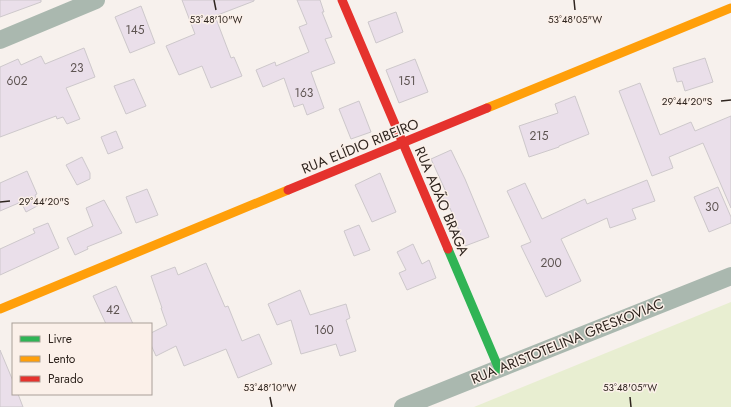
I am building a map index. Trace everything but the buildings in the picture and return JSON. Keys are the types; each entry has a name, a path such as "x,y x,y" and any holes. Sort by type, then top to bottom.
{"street":[{"path":"0,40 60,7 96,0"},
{"name":"RUA ADÃO BRAGA","path":"342,0 499,369"},
{"name":"RUA ELÍDIO RIBEIRO","path":"0,309 731,8"},
{"name":"RUA ARISTOTELINA GRESKOVIAC","path":"403,407 731,276"}],"green space":[{"path":"731,302 731,407 474,407"}],"traffic: fast":[{"path":"448,249 499,369"}],"traffic: slow":[{"path":"487,108 731,8"},
{"path":"0,309 288,190"}],"traffic: jam":[{"path":"342,0 448,249"},
{"path":"288,190 487,108"}]}
